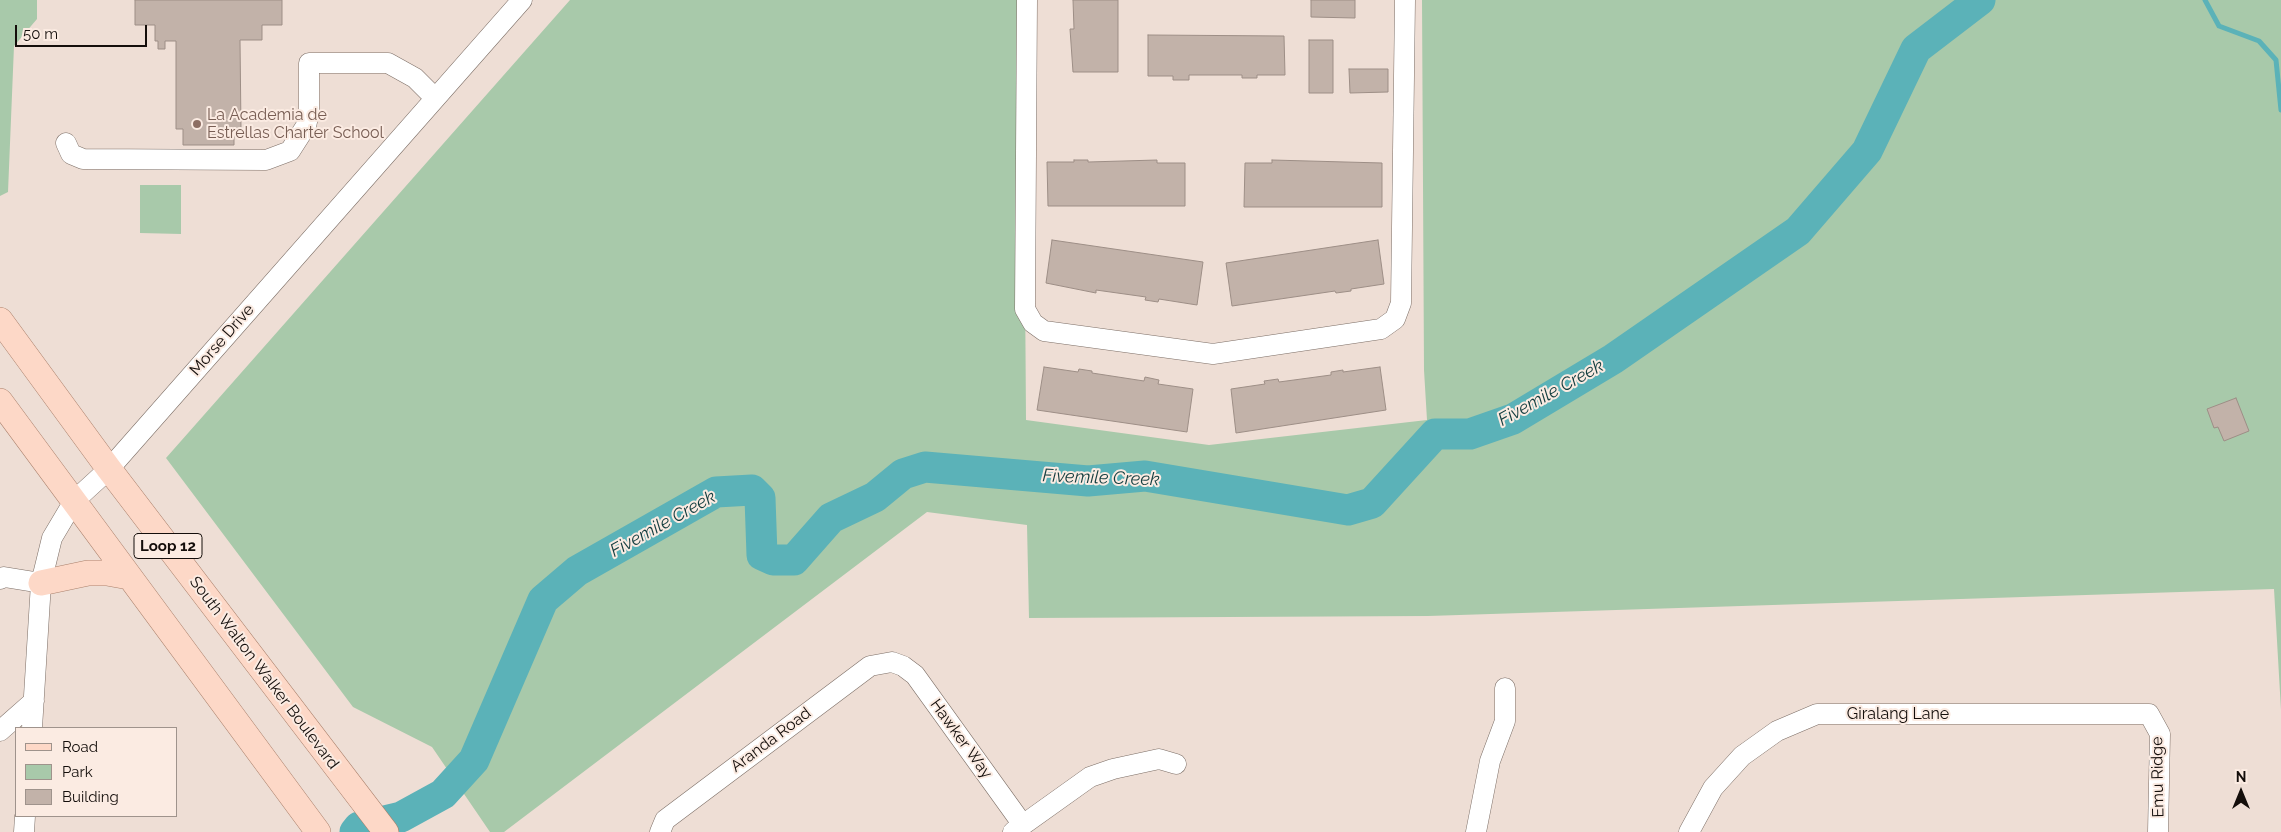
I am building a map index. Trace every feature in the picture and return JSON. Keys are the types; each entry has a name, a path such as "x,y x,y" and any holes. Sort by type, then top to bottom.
{"main road":[{"name":"South Walton Walker Boulevard","path":"0,320 109,469 386,832"},
{"name":"Loop 12","path":"0,401 318,832"},
{"path":"41,583 88,573 107,573 129,577"}],"street":[{"name":"Morse Drive","path":"32,727 41,583 52,538 74,501 109,469 522,0"},
{"path":"1027,0 1025,309 1033,323 1044,331 1214,354 1380,330 1395,319 1401,302 1405,0"},
{"path":"66,143 71,154 83,159 266,160 290,151 306,126 309,113 309,63 388,63 414,78 434,98"},
{"path":"0,579 4,577 41,583"},
{"name":"Hawker Way","path":"892,662 903,666 915,675 1018,828"},
{"name":"Aranda Road","path":"660,832 665,820 870,666 892,662"},
{"path":"1476,832 1490,761 1505,721 1505,688"},
{"path":"0,731 34,701"},
{"name":"Giralang Lane","path":"1689,832 1713,788 1742,756 1777,731 1817,714 2149,714 2154,722"},
{"name":"Emu Ridge","path":"2154,722 2160,734 2158,832"},
{"path":"1018,828 1090,777 1113,769 1158,759 1176,764"},
{"path":"24,832 26,817"}],"green space":[{"path":"0,0 37,0 37,19 14,46 8,192 0,196"},
{"path":"570,0 1023,0 1026,420 1209,445 1427,420 1424,370 1422,0 2281,0 2281,710 2274,589 1428,616 1029,618 1027,525 927,512 504,832 490,832 432,747 353,707 166,458"},
{"path":"140,185 181,185 181,234 140,233"}],"building":[{"name":"La Academia de Estrellas Charter School","path":"135,0 282,0 282,25 262,25 262,40 240,40 241,130 234,130 234,145 183,145 183,129 176,129 176,41 165,41 165,49 158,49 158,41 155,41 155,25 135,25"},
{"path":"1073,0 1118,0 1118,72 1073,72 1070,29 1074,29"},
{"path":"1311,0 1355,0 1355,18 1311,17"},
{"path":"1148,35 1284,36 1285,75 1257,75 1257,78 1242,78 1242,75 1189,75 1189,80 1173,80 1173,76 1148,76"},
{"path":"1309,40 1333,40 1333,93 1309,93"},
{"path":"1349,69 1388,69 1388,92 1350,93"},
{"path":"1074,160 1088,160 1088,162 1157,160 1157,163 1185,163 1185,206 1048,206 1047,162 1074,162"},
{"path":"1272,160 1382,163 1382,207 1244,207 1245,163 1272,163"},
{"path":"1052,240 1203,262 1197,305 1159,299 1158,302 1145,300 1146,297 1096,290 1096,293 1046,283"},
{"path":"1378,240 1384,284 1351,289 1351,291 1336,293 1335,291 1232,306 1226,263"},
{"path":"1044,367 1078,372 1079,369 1092,371 1092,373 1144,381 1145,377 1159,380 1158,384 1193,389 1187,432 1037,410"},
{"path":"1380,367 1386,410 1236,433 1231,389 1265,384 1264,381 1278,379 1279,382 1331,375 1331,372 1343,370 1343,372"},
{"path":"2236,398 2249,431 2224,441 2218,427 2214,428 2207,409"}],"waterway":[{"name":"Fivemile Creek","path":"355,832 359,827 401,817 443,794 474,760 543,600 577,571 716,492 752,490 760,498 762,555 773,560 794,560 831,518 875,497 903,474 925,467 1088,481 1145,476 1348,510 1372,503 1435,434 1470,434 1513,419 1613,359 1798,231 1867,151 1916,49 1980,0"},
{"path":"2205,0 2219,26 2259,41 2276,60 2281,110"}],"place":[{"name":"La Academia de Estrellas Charter School","path":"197,124"}]}
